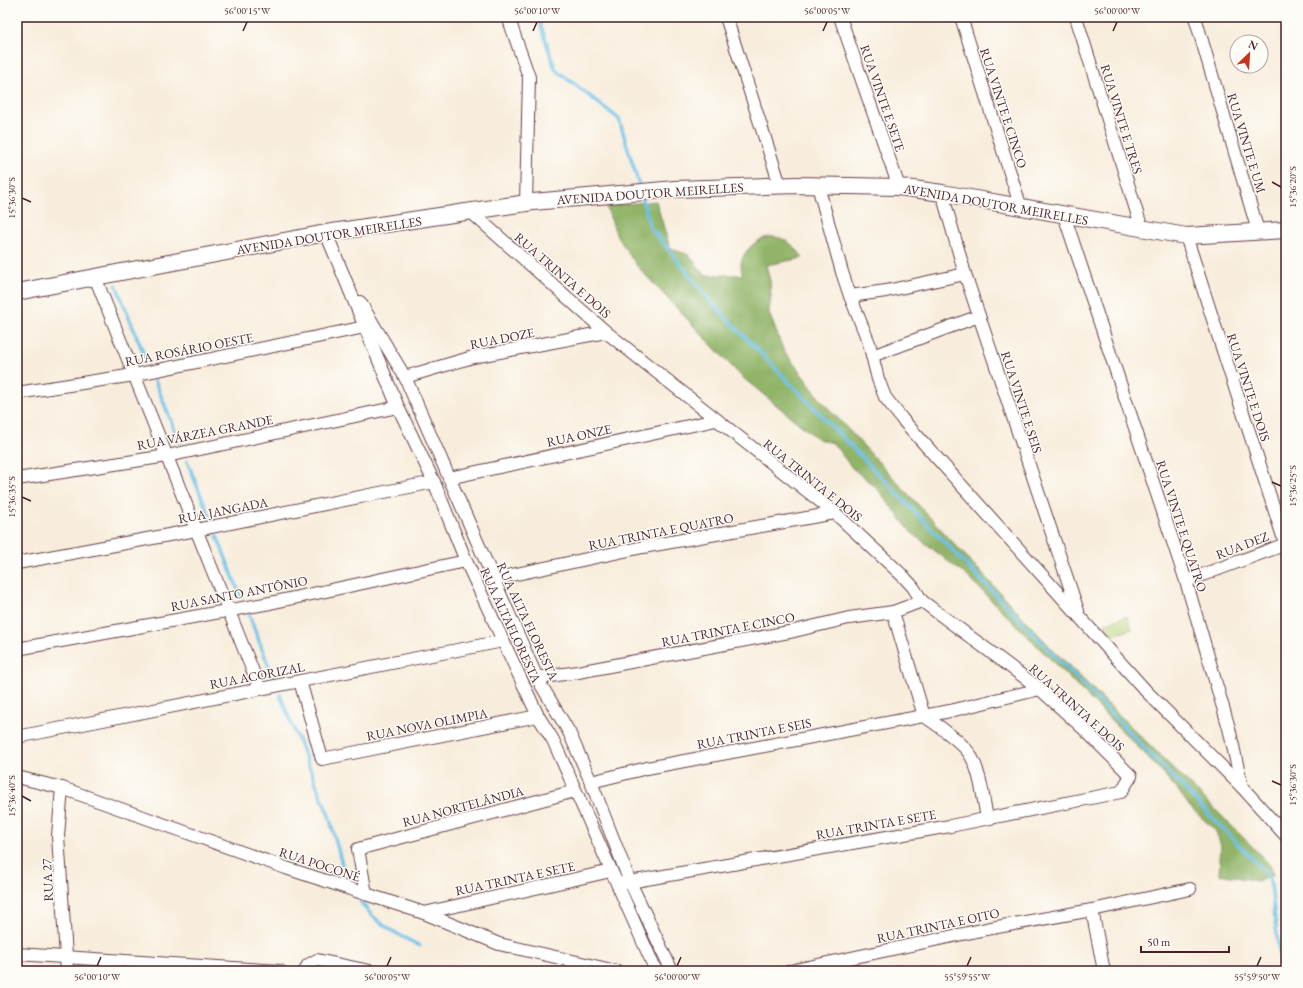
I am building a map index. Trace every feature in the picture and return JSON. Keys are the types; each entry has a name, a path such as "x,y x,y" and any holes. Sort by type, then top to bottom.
{"street":[{"path":"508,17 529,76 526,203"},
{"path":"726,17 780,185"},
{"name":"RUA VINTE E SETE","path":"840,17 899,187"},
{"name":"RUA VINTE E CINCO","path":"961,17 1021,208"},
{"name":"RUA VINTE E TRES","path":"1076,17 1142,229"},
{"name":"RUA VINTE E UM","path":"1195,17 1258,231"},
{"name":"AVENIDA DOUTOR MEIRELLES","path":"17,292 326,234 526,203 633,193 780,185 899,187 942,193 1186,236 1286,230"},
{"path":"818,186 842,272 885,397 902,419 1146,691 1242,787"},
{"name":"RUA VINTE E SEIS","path":"942,193 965,274 1081,618"},
{"name":"RUA TRINTA E DOIS","path":"471,212 606,332 835,513 913,586 922,601 1040,689 1084,729 1131,776"},
{"name":"RUA VINTE E QUATRO","path":"1064,215 1186,582 1229,728 1242,787 1286,836"},
{"name":"RUA ALTAFLORESTA","path":"326,234 398,406 434,482 466,561 538,716 553,740 656,971"},
{"name":"RUA VINTE E DOIS","path":"1186,236 1286,544"},
{"path":"850,296 886,291 965,274"},
{"path":"95,278 260,689"},
{"name":"RUA ALTA FLORESTA","path":"348,287 366,310 405,377 537,678 568,732 591,782 630,882 672,971"},
{"path":"872,356 979,316"},
{"name":"RUA ROSÁRIO OESTE","path":"17,393 134,375 365,327"},
{"name":"RUA DOZE","path":"405,377 473,357 606,332"},
{"name":"RUA VÁRZEA GRANDE","path":"17,479 167,456 398,406"},
{"name":"RUA ONZE","path":"449,478 716,420"},
{"name":"RUA JANGADA","path":"17,563 196,530 434,482"},
{"name":"RUA TRINTA E QUATRO","path":"493,579 643,547 835,513"},
{"name":"RUA DEZ","path":"1186,582 1286,544"},
{"name":"RUA SANTO ANTÔNIO","path":"17,649 228,609 270,603 466,561"},
{"name":"RUA TRINTA E CINCO","path":"537,678 585,671 794,631 849,618 893,612 922,601"},
{"path":"893,612 924,716 940,726 970,755 979,779 987,818"},
{"name":"RUA ACORIZAL","path":"17,737 503,641"},
{"name":"RUA NOVA OLIMPIA","path":"300,681 322,759 538,716"},
{"path":"924,716 1040,689"},
{"name":"RUA TRINTA E SEIS","path":"591,782 647,768 924,716"},
{"path":"553,740 568,732"},
{"name":"RUA TRINTA E SETE","path":"618,884 987,818 1121,792 1131,776"},
{"name":"RUA POCONÉ","path":"17,777 62,788 286,868 424,913 499,944 616,971"},
{"name":"RUA 27","path":"62,788 58,836 67,971"},
{"name":"RUA NORTELÂNDIA","path":"366,894 358,849 575,791"},
{"name":"RUA TRINTA E SETE","path":"424,913 462,903 611,871"},
{"name":"RUA TRINTA E OITO","path":"790,971 986,929 1092,910 1190,889"},
{"path":"1092,910 1104,971"},
{"path":"17,954 280,971"},
{"path":"305,971 308,965 317,960 370,971"}],"green space":[{"path":"656,201 670,248 689,255 705,275 742,275 741,262 745,253 755,243 769,237 776,237 788,242 799,252 803,258 766,265 770,281 771,296 769,313 783,349 820,399 1053,650 1270,865 1273,876 1258,881 1219,874 1221,846 1215,830 1190,807 1177,789 1149,758 967,576 911,532 876,487 852,468 833,443 818,439 742,377 637,266 617,236 606,206"},
{"path":"1127,616 1132,629 1108,637 1104,624"}],"waterway":[{"path":"538,17 555,69 619,119 640,188"},
{"path":"642,196 650,227 712,303 1268,875 1271,885 1280,961"},
{"path":"116,285 147,362"},
{"path":"155,381 180,443"},
{"path":"187,461 210,518"},
{"path":"217,536 241,597"},
{"path":"249,615 273,677"},
{"path":"280,695 329,816 344,872 348,880"},
{"path":"361,902 380,922 396,933 420,946"}]}
